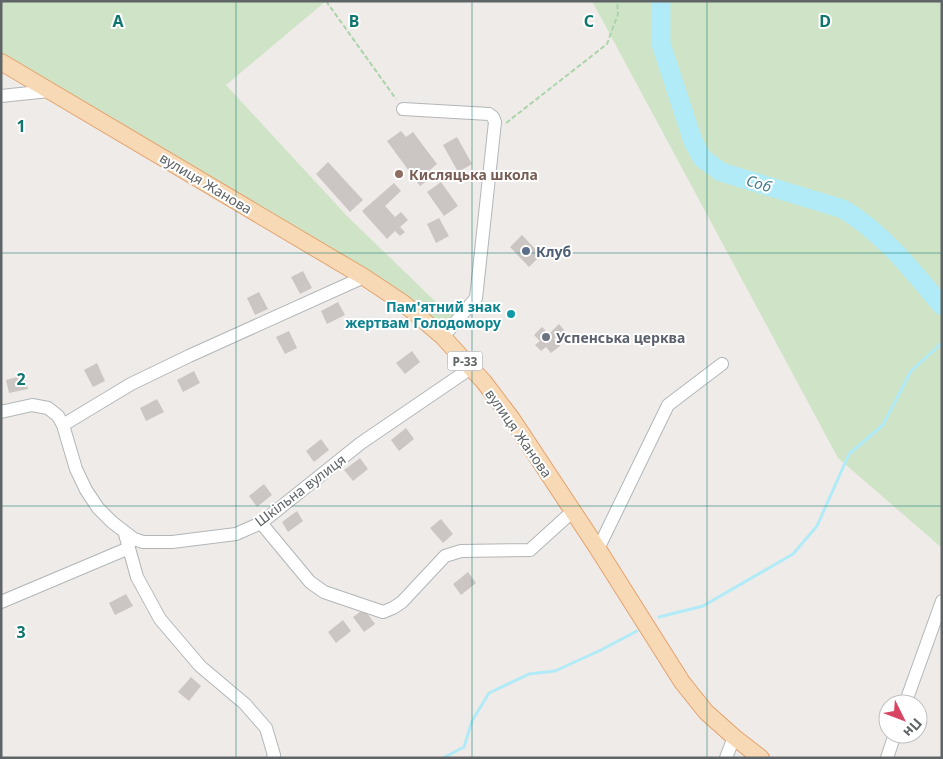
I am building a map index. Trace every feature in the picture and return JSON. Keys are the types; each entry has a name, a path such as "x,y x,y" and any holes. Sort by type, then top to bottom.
{"main road":[{"name":"Р-33","path":"1,62 49,91"},
{"name":"вулиця Жанова","path":"49,91 364,278 402,303 443,337 471,368 512,420 598,549 682,682 706,712 761,758"}],"street":[{"path":"1,96 49,91"},
{"path":"403,109 489,114 495,119 476,298 443,337"},
{"path":"63,425 131,384 364,278"},
{"path":"598,549 668,405 722,364"},
{"name":"Шкільна вулиця","path":"1,412 32,405 48,408 58,416 63,425 76,469 86,490 98,508 125,534 143,542 172,542 236,534 261,523 361,443 471,368"},
{"path":"261,523 310,582 324,592 383,612 402,602 445,556 461,551 530,550 573,511"},
{"path":"125,534 138,577 160,619 200,666 245,704 266,728 274,755 273,758"},
{"path":"1,602 129,548"},
{"path":"909,694 942,601"},
{"path":"726,758 734,737"},
{"path":"886,758 891,744"}],"path":[{"path":"326,1 403,109"},
{"path":"494,132 607,44 618,14 617,1"}],"green space":[{"path":"1,1 326,1 226,85 347,216 437,303 448,304 476,298 443,337 403,303 1,62"},
{"path":"592,1 942,1 942,548 838,458"}],"building":[{"path":"401,131 406,137 413,132 437,164 430,170 434,176 420,186 387,141"},
{"path":"457,137 472,164 458,172 443,145"},
{"path":"328,162 363,200 350,212 316,174"},
{"path":"441,182 458,206 444,216 427,192"},
{"path":"394,183 401,191 385,206 395,217 401,212 408,220 400,227 405,232 400,236 395,231 387,239 362,211"},
{"path":"439,218 449,236 436,243 427,224"},
{"name":"Клуб","path":"522,235 541,255 529,267 510,247"},
{"path":"303,271 312,288 300,294 291,277"},
{"path":"259,292 268,309 255,315 247,298"},
{"path":"338,302 345,315 327,324 321,311"},
{"name":"Успенська церква","path":"559,324 564,330 554,339 560,346 551,353 546,347 541,351 535,345 540,341 534,335 542,327 549,334"},
{"path":"289,331 297,348 285,354 276,337"},
{"path":"412,351 420,362 405,374 396,363"},
{"path":"97,363 105,381 93,387 84,370"},
{"path":"194,371 200,383 183,392 177,380"},
{"path":"25,375 28,389 9,393 6,380"},
{"path":"157,399 164,412 146,421 140,408"},
{"path":"406,428 414,439 399,451 391,440"},
{"path":"321,439 329,450 314,462 306,451"},
{"path":"360,458 368,469 353,481 344,470"},
{"path":"264,484 272,495 257,507 249,496"},
{"path":"297,511 303,521 288,532 282,522"},
{"path":"441,519 453,534 443,543 430,528"},
{"path":"468,572 476,583 461,595 453,584"},
{"path":"126,594 133,606 115,615 109,603"},
{"path":"364,609 375,624 364,632 353,617"},
{"path":"343,620 351,631 336,643 328,632"},
{"path":"191,677 201,686 189,701 178,692"}],"waterway":[{"name":"Соб","path":"661,1 661,44 693,141 702,158 721,172 843,209 884,241 942,306"},
{"path":"659,617 703,606 793,554 817,526 849,454 883,425 911,371 942,343"},
{"path":"443,758 464,747 472,721 489,693 529,674 555,671 637,631"}],"place":[{"name":"Кисляцька школа","path":"399,174"},
{"name":"Клуб","path":"526,251"},
{"name":"Пам'ятний знак жертвам Голодомору","path":"511,314"},
{"name":"Успенська церква","path":"546,337"}]}
